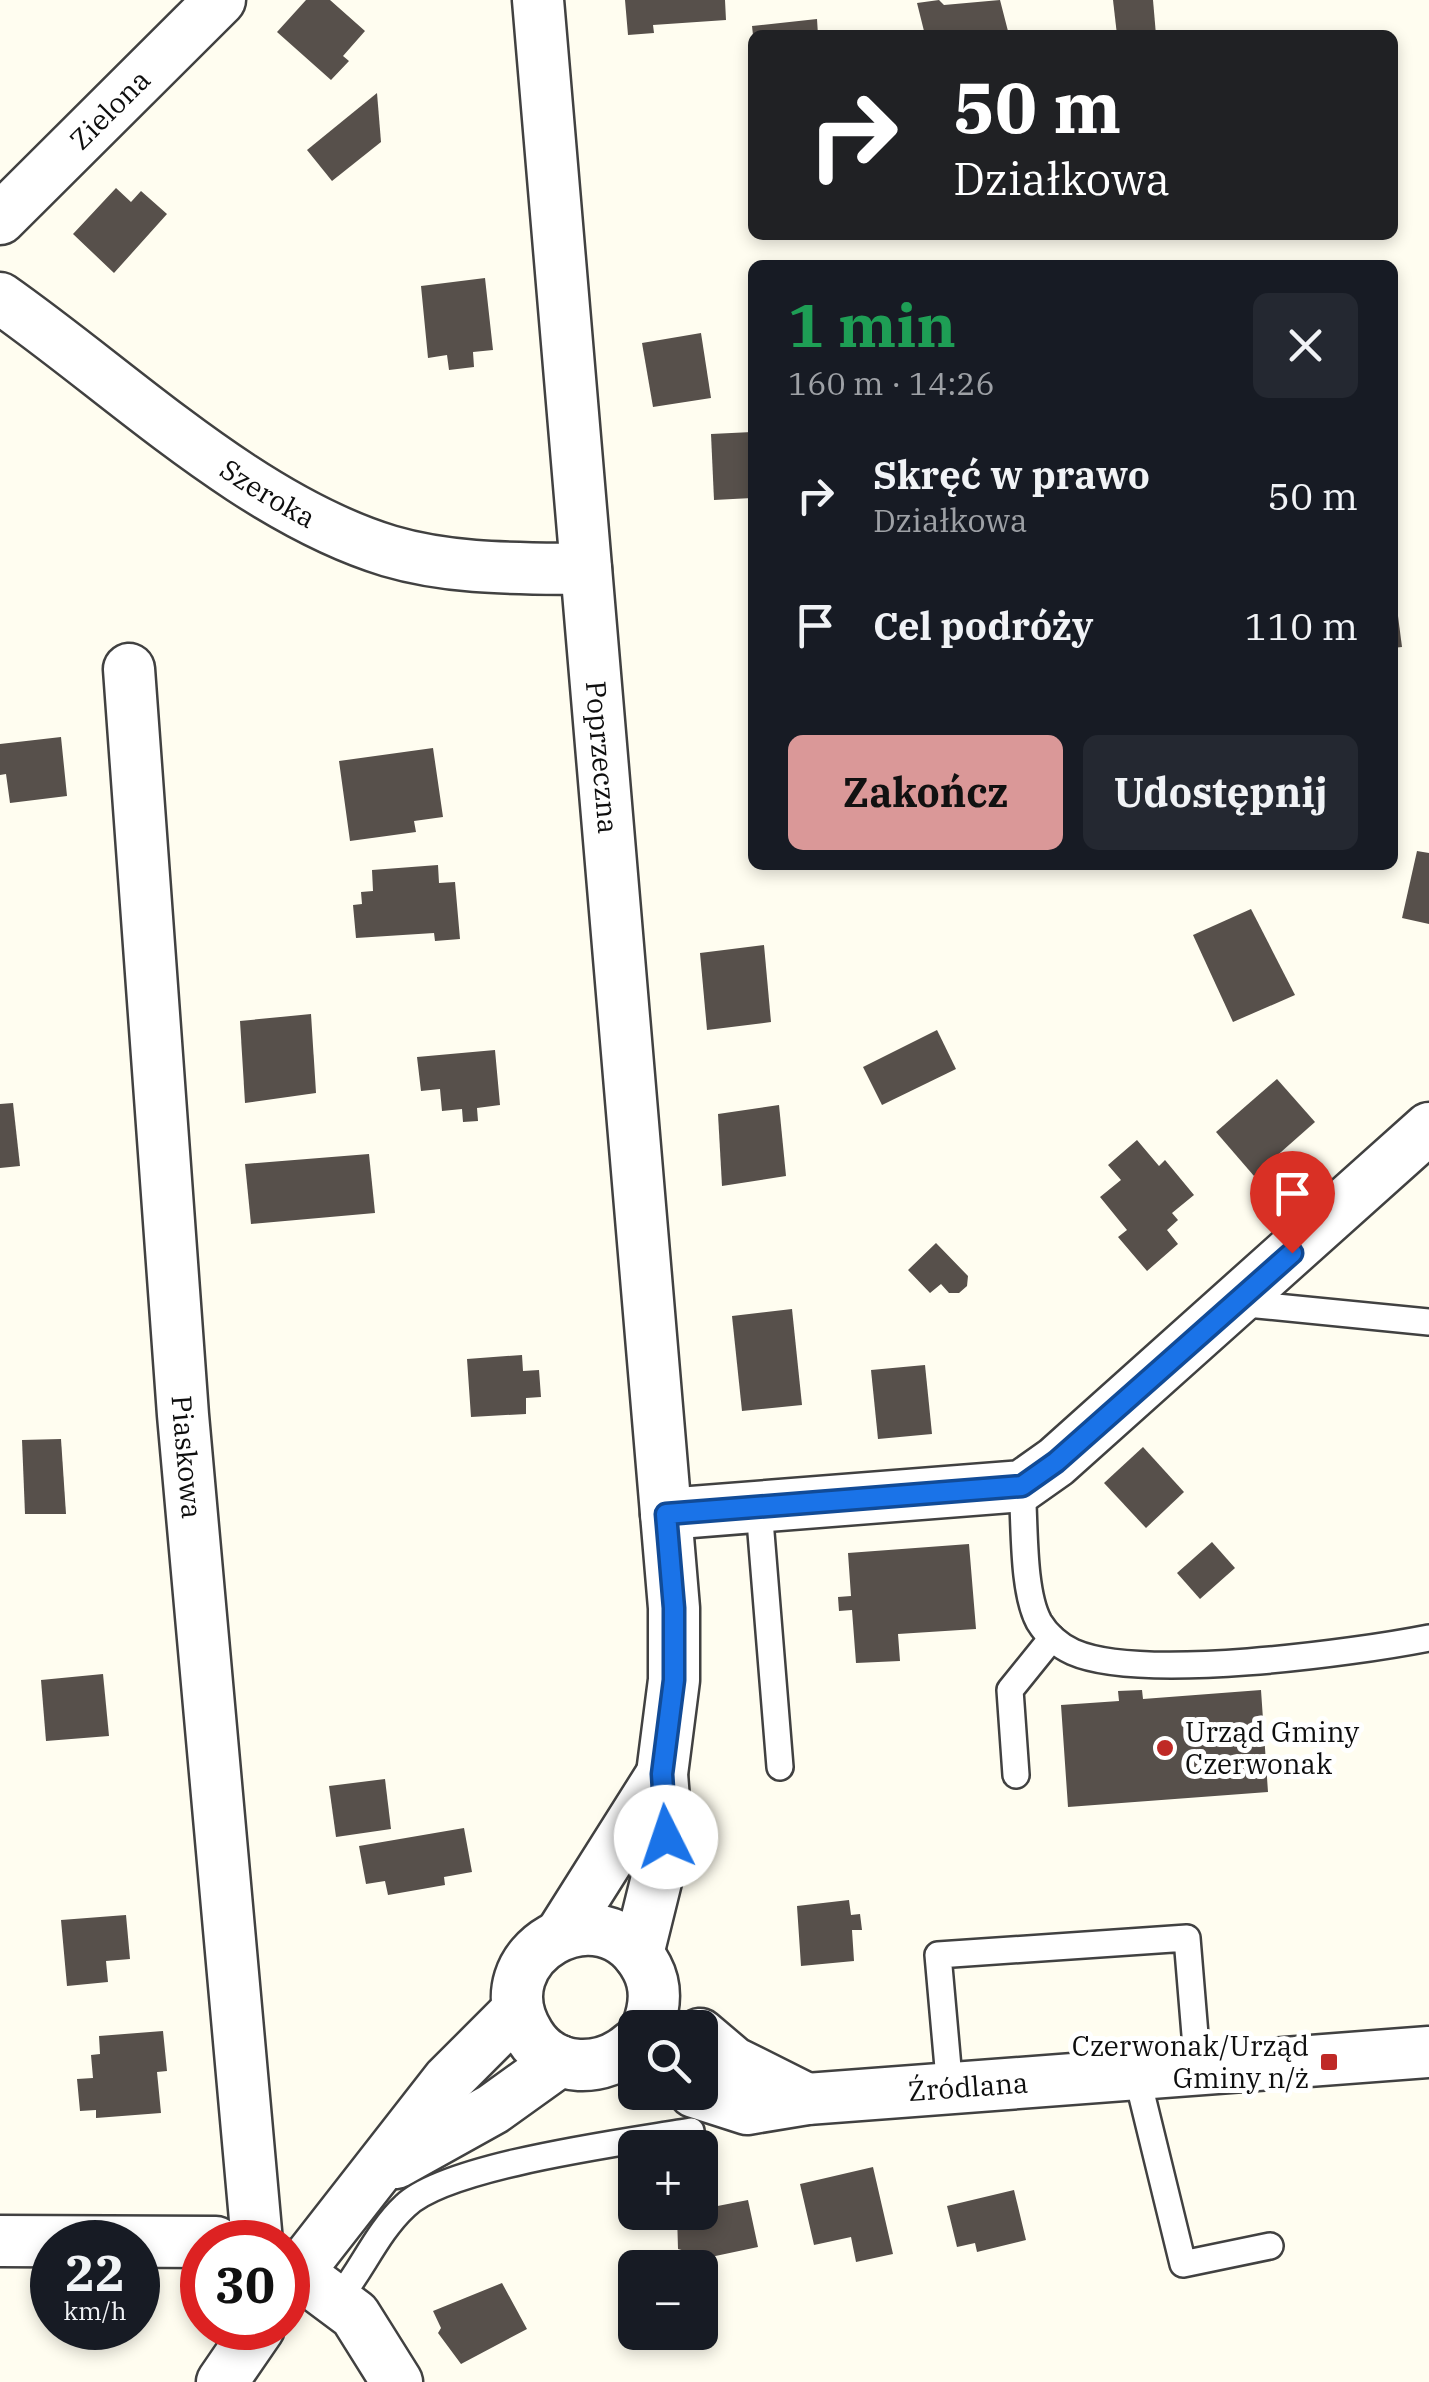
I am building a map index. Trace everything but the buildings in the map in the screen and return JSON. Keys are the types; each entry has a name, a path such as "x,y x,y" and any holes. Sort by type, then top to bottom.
{"street":[{"name":"Zielona","path":"0,220 220,0"},
{"name":"Poprzeczna","path":"538,0 674,1608 674,1680 662,1774"},
{"name":"Szeroka","path":"0,298 229,468 312,521 416,558 495,568 586,569"},
{"name":"Piaskowa","path":"129,669 183,1414 254,2220"},
{"path":"666,1514 1022,1486 1056,1462 1429,1128"},
{"path":"618,2052 591,2066 560,2061 532,2041 518,2010 526,1964 535,1951 562,1934 662,1774"},
{"path":"638,1954 666,1837 662,1774"},
{"path":"562,1934 603,1932 638,1954 650,1976 648,2010"},
{"path":"310,2252 378,2173 448,2080 518,2010"},
{"name":"Źródlana","path":"718,2050 732,2062 807,2099"},
{"name":"Źródlana","path":"693,2112 748,2110 807,2099 1429,2052"},
{"path":"378,2173 493,2109 560,2061"},
{"path":"0,2241 180,2242"},
{"path":"310,2284 338,2299 355,2315 397,2382"},
{"path":"222,2382 244,2350"}],"lane":[{"path":"1237,1302 1429,1322"},
{"path":"1022,1486 1031,1596 1038,1620 1052,1638 1075,1653 1154,1665 1335,1652 1429,1638"},
{"path":"760,1508 780,1766"},
{"path":"1016,1775 1010,1690 1052,1638"},
{"path":"950,2090 938,1955 1187,1938 1198,2071"},
{"path":"1137,2076 1183,2264 1270,2246"},
{"path":"338,2299 389,2224 427,2189 693,2112"}],"place":[{"name":"Urząd Gminy Czerwonak","path":"1165,1748"},
{"name":"Czerwonak/Urząd Gminy n/ż","path":"1329,2062"}],"route":[{"path":"666,1837 662,1774 674,1680 674,1608 666,1514 1022,1486 1056,1462 1292,1253"}]}
